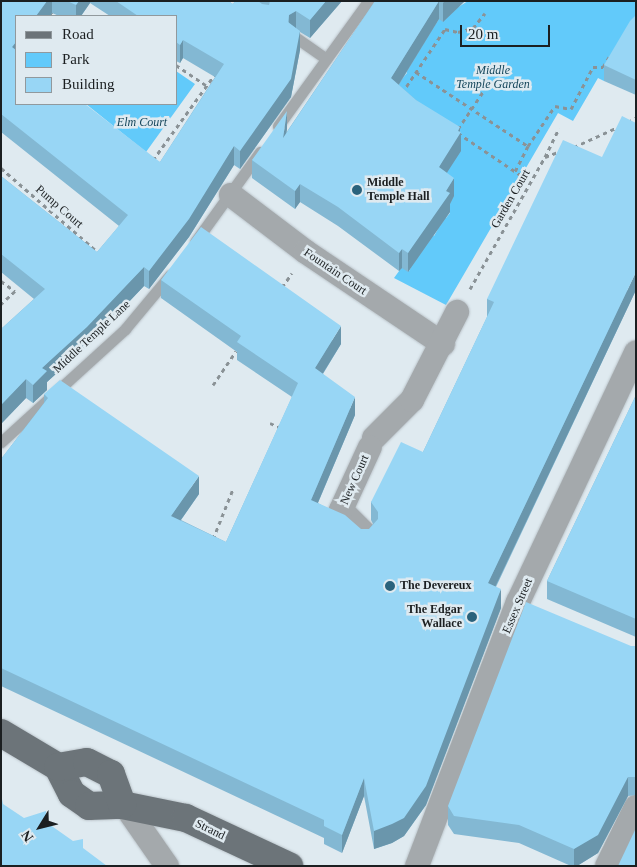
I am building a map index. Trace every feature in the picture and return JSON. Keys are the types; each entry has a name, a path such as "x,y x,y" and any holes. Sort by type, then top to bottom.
{"main road":[{"path":"1,733 58,767 87,762 111,774 124,806"},
{"name":"Strand","path":"58,767 72,794 89,806 124,806 186,818 289,866"}],"street":[{"name":"Fountain Court","path":"232,195 306,252 443,344"},
{"path":"443,344 457,312"},
{"name":"New Court","path":"365,534 341,510 372,442 412,400 443,344"},
{"name":"Essex Street","path":"417,866 518,602 636,352"},
{"path":"518,602 541,612"},
{"path":"124,806 167,866"},
{"path":"608,866 636,807"}],"lane":[{"name":"Middle Temple Lane","path":"1,442 124,329 232,195 326,58 368,1"},
{"path":"295,37 326,58"}],"path":[{"path":"43,6 53,15"},
{"path":"409,100 401,95 445,29 458,32 472,28 485,13"},
{"path":"515,172 528,146 555,106 570,109 592,67 603,67 612,53"},
{"path":"178,66 206,85"},
{"path":"151,162 206,85 220,69"},
{"path":"416,72 528,146"},
{"path":"456,132 483,92"},
{"path":"545,157 587,142 636,118"},
{"path":"448,127 531,182"},
{"name":"Garden Court","path":"471,288 545,157 559,128"},
{"path":"143,157 157,168"},
{"name":"Pump Court","path":"1,168 106,259"},
{"path":"1,281 14,292 1,304"},
{"path":"213,385 236,351"},
{"path":"270,422 285,430"},
{"path":"210,544 233,489"}],"green space":[{"name":"Middle Temple Garden","path":"468,1 636,1 636,32 614,60 604,81 598,78 573,121 558,113 446,305 394,278 402,267 409,271 429,233 434,236 438,229 433,227 442,215 446,218 450,213 397,85 407,73 406,69 439,19"},
{"name":"Elm Court","path":"178,72 195,84 146,152 87,105 178,105"}],"building":[{"path":"1,1 47,1 37,15 15,15 15,43 12,47 15,49 15,105 86,105 160,162 224,64 183,40 180,45 178,44 178,15 137,15 116,1 228,1 233,4 235,1 258,1 269,5 270,1 326,1 310,20 296,11 289,15 288,22 300,31 291,79 240,151 234,146 189,219 149,271 144,267 87,327 42,368 47,371 33,385 26,379 1,405 1,329 45,289 1,254 1,176 97,252 128,215 1,114"},
{"path":"67,1 79,1 76,5"},
{"path":"375,1 439,1 391,78 416,100 460,127 458,131 461,132 439,167 454,178 446,191 450,193 408,253 402,249 399,253 338,207 300,184 295,191 252,160 287,111 283,138"},
{"path":"636,15 636,80 604,65 630,21"},
{"path":"622,116 636,123 636,272 488,583 501,589 426,786 404,818 374,831 364,778 342,835 324,826 324,820 1,668 1,459 48,398 44,394 60,380 199,476 171,516 226,542 298,383 237,342 241,336 161,280 201,227 341,326 315,368 355,397 311,500 345,515 361,529 369,529 378,519 378,512 371,502 401,442 423,452 494,302 487,299 563,140 602,157"},
{"path":"636,395 636,619 547,581"},
{"path":"526,602 631,646 636,646 636,777 628,777 598,835 574,849 519,825 454,816 448,806"},
{"path":"1,794 3,804 24,818 46,811 46,822 73,841 83,839 83,848 107,866 1,866"},
{"path":"636,828 636,866 618,866"}],"place":[{"name":"Middle Temple Hall","path":"357,190"},
{"name":"The Devereux","path":"390,586"},
{"name":"The Edgar Wallace","path":"472,617"}]}
